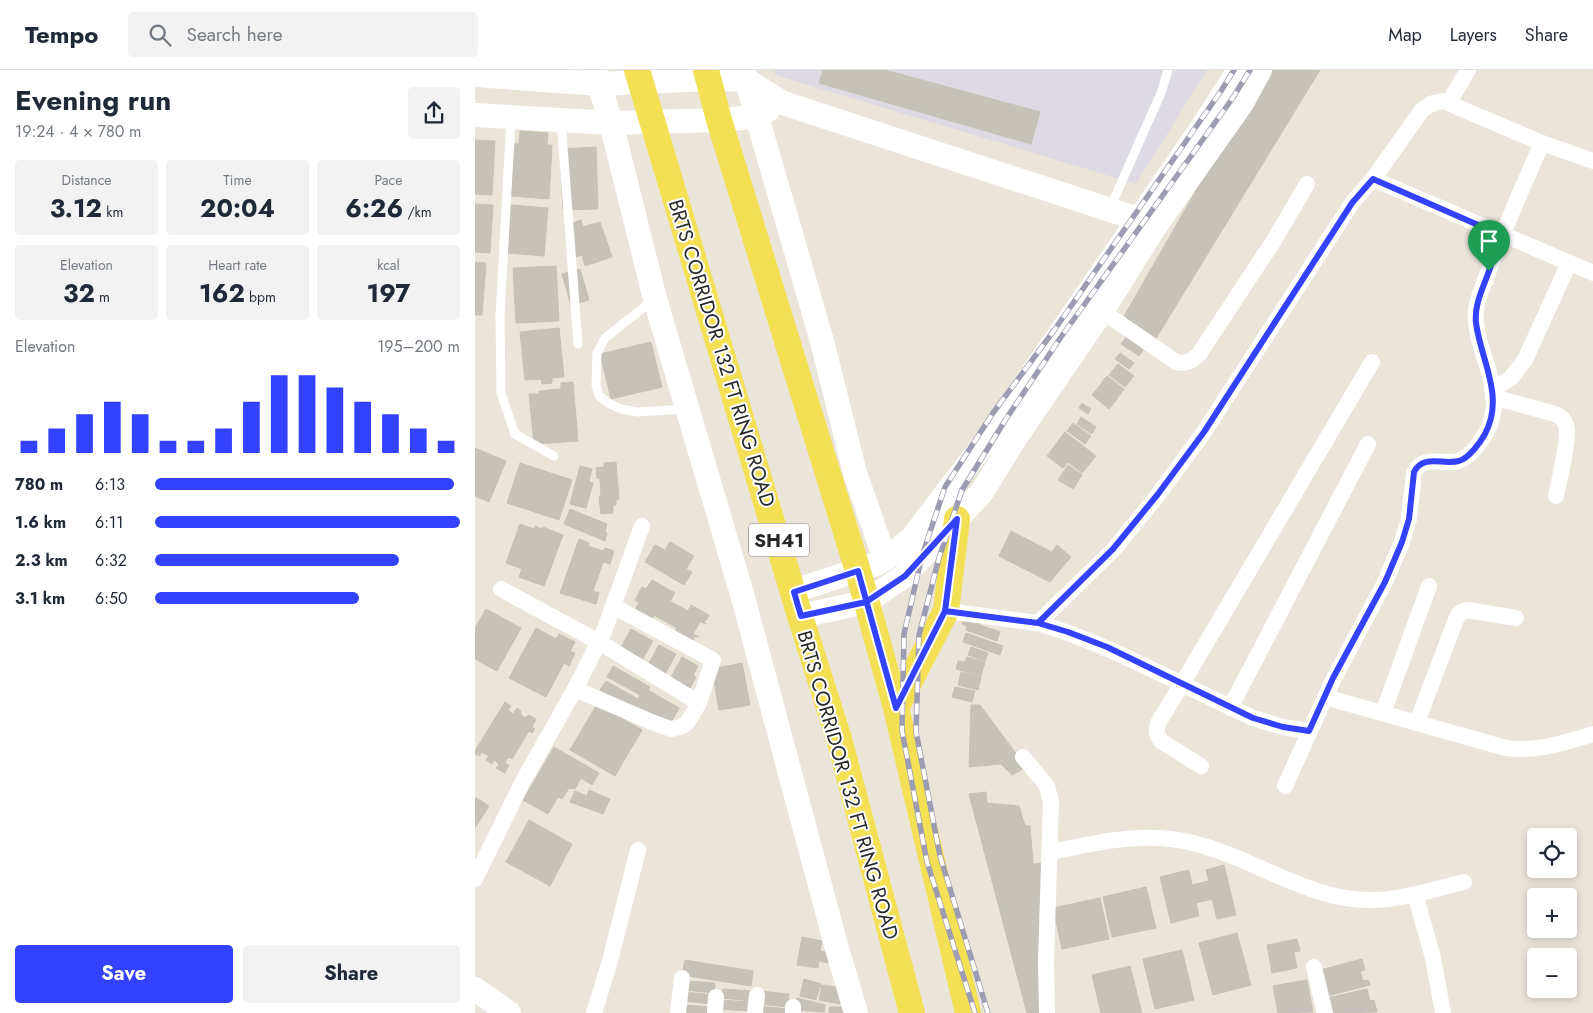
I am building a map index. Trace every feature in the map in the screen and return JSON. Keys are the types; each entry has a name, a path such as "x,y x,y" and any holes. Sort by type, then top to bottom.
{"main road":[{"path":"708,74 719,120 858,571 896,708 968,1013"},
{"name":"BRTS CORRIDOR 132 FT RING ROAD","path":"638,76 839,739 912,1013"},
{"path":"896,708 945,611 957,519"}],"street":[{"path":"801,616 866,602 905,576 982,492 1016,437 1102,311 1147,222 1201,129 1239,70"},
{"path":"794,592 858,571 885,559 912,538 1147,222 1242,103 1260,70"},
{"path":"1449,102 1468,70"},
{"path":"475,75 597,77 745,75 783,103 1147,222"},
{"path":"745,75 822,341 855,473 885,559"},
{"path":"597,77 611,123 655,299 741,594 835,945 856,1013"},
{"path":"1038,623 1113,549 1158,494 1204,432 1352,203 1373,179 1422,110 1433,103 1449,102 1542,143 1593,161"},
{"path":"475,115 611,123 719,120 756,116 783,103"},
{"path":"1285,786 1325,697 1385,582 1402,542 1409,519 1414,472 1417,466 1424,462 1460,460 1468,455 1484,436 1491,422 1493,393 1476,323 1476,308 1501,235 1542,143"},
{"path":"1373,179 1593,273"},
{"path":"1102,311 1176,362 1183,364 1191,361 1199,354 1273,242 1307,184"},
{"path":"1493,393 1511,378 1525,360 1569,263"},
{"path":"1201,766 1161,741 1156,729 1158,722 1183,684 1372,362"},
{"path":"1493,393 1555,414 1561,417 1566,424 1567,435 1556,496"},
{"path":"1230,708 1368,444"},
{"path":"475,879 523,781 599,642 642,526"},
{"path":"1383,713 1429,586"},
{"path":"501,589 599,642 699,702"},
{"path":"575,689 671,729 687,723 699,702 713,660 613,606"},
{"path":"1417,722 1457,617 1461,612 1467,610 1516,618"},
{"path":"945,611 1038,623 1068,632 1101,645 1230,708 1268,724 1309,731"},
{"path":"1325,697 1505,748 1520,750 1547,747 1593,734"},
{"path":"1023,757 1047,786 1051,802 1047,1013"},
{"path":"1051,852 1105,841 1139,837 1172,839 1210,848 1300,884 1339,896 1373,900 1401,897 1464,882"},
{"path":"594,1013 610,961 638,850"},
{"path":"1415,894 1433,958 1443,1013"},
{"path":"1314,967 1325,1013"},
{"path":"678,1013 682,978"},
{"path":"475,989 509,1013"},
{"path":"755,1013 757,995"}],"lane":[{"path":"1109,210 1161,94 1168,70"},
{"path":"511,118 500,315 501,393 515,434 554,456"},
{"path":"561,120 578,344"},
{"path":"655,299 605,338 597,353 595,385 599,396 621,409 638,412 687,409"}],"shaded area":[{"path":"774,70 1207,70 1136,184 775,75"}],"building":[{"path":"823,70 885,70 1040,112 1031,144 819,83"},
{"path":"1265,70 1320,70 1155,340 1123,318"},
{"path":"520,131 548,133 547,145 552,145 549,199 511,196 515,144 519,144"},
{"path":"475,140 495,141 492,195 475,194"},
{"path":"596,147 598,209 563,210 560,149"},
{"path":"475,204 493,205 490,253 475,252"},
{"path":"511,205 548,208 544,256 507,253"},
{"path":"581,220 583,227 600,222 612,257 585,266 582,255 569,259 565,226"},
{"path":"475,262 486,263 482,315 475,315"},
{"path":"556,266 559,321 516,323 513,268"},
{"path":"580,269 589,300 571,305 562,274"},
{"path":"559,328 564,377 552,378 552,383 542,384 541,379 525,380 520,332"},
{"path":"1129,333 1146,345 1139,356 1121,344"},
{"path":"651,342 662,387 611,399 600,354"},
{"path":"1120,353 1134,363 1129,369 1115,359"},
{"path":"1118,364 1134,376 1125,387 1109,375"},
{"path":"1107,376 1124,389 1118,397 1101,383"},
{"path":"573,382 578,441 534,444 529,394 539,394 539,391 561,389 561,383"},
{"path":"1101,384 1118,398 1109,409 1092,395"},
{"path":"1082,403 1091,409 1088,414 1079,408"},
{"path":"1081,417 1096,427 1092,434 1077,424"},
{"path":"1073,423 1091,436 1085,444 1067,431"},
{"path":"1065,432 1096,456 1082,473 1068,462 1063,468 1047,456"},
{"path":"475,448 506,461 489,502 475,496"},
{"path":"616,462 619,499 616,500 616,505 613,505 613,513 601,514 599,497 601,496 600,479 597,478 596,468 604,467 604,463"},
{"path":"520,463 572,480 559,520 507,503"},
{"path":"1068,465 1082,475 1073,489 1058,480"},
{"path":"580,466 592,469 589,482 593,483 586,508 570,504"},
{"path":"570,509 607,524 605,541 564,524"},
{"path":"520,524 534,529 535,526 542,529 543,527 563,535 544,586 519,577 522,569 506,563"},
{"path":"1011,531 1052,552 1057,545 1071,557 1050,582 999,556"},
{"path":"579,539 589,543 588,546 603,551 605,548 614,551 610,564 603,562 593,591 599,593 596,604 560,593"},
{"path":"670,542 694,556 686,569 692,572 684,585 645,562 655,545 665,550"},
{"path":"652,580 675,593 670,601 688,611 691,605 709,615 704,623 707,624 700,622 693,634 699,637 695,636 691,643 674,633 677,628 654,615 651,621 634,612 639,602 635,600 642,587 646,589"},
{"path":"486,609 521,628 497,671 475,659 475,628"},
{"path":"965,615 981,620 977,634 966,630 967,626 962,624"},
{"path":"980,625 1000,632 997,641 977,634"},
{"path":"536,628 556,639 559,634 575,642 570,651 575,653 569,666 564,663 546,697 509,678"},
{"path":"631,629 653,641 641,662 620,649"},
{"path":"966,633 1003,646 1000,655 963,642"},
{"path":"659,645 676,654 665,674 648,665"},
{"path":"971,647 988,653 985,661 968,655"},
{"path":"682,657 698,666 693,675 696,677 689,690 670,679"},
{"path":"967,657 985,662 981,676 956,669 958,661 965,662"},
{"path":"742,663 750,705 719,710 712,669"},
{"path":"613,666 650,687 648,690 679,708 669,726 635,710 600,690 606,681 638,699 640,695 607,677"},
{"path":"961,672 981,677 978,690 958,685"},
{"path":"955,687 975,691 972,702 952,697"},
{"path":"505,702 511,706 508,710 513,714 517,708 525,718 529,715 536,719 532,727 535,729 532,733 529,731 512,759 508,757 505,763 509,765 505,773 496,768 499,764 494,760 492,764 486,760 489,756 482,752 479,756 475,754 475,751"},
{"path":"597,704 642,730 615,776 570,750"},
{"path":"971,705 980,705 1026,767 1012,775 1001,764 969,767"},
{"path":"554,747 599,773 592,785 581,778 575,789 569,788 562,799 558,797 548,814 523,800"},
{"path":"589,790 610,799 603,814 570,802 575,791 587,796"},
{"path":"986,792 987,803 1019,806 1025,826 1030,826 1033,864 1047,863 1044,1013 1027,1013 969,794"},
{"path":"475,797 489,806 475,828"},
{"path":"529,820 572,844 550,886 506,862"},
{"path":"1224,865 1236,915 1217,919 1212,899 1196,903 1199,916 1171,923 1160,877 1189,870 1192,885 1209,881 1206,870"},
{"path":"1146,887 1156,928 1112,937 1103,897"},
{"path":"1100,898 1109,939 1062,949 1053,908"},
{"path":"1237,933 1251,985 1213,995 1199,943"},
{"path":"802,937 822,941 820,951 830,953 828,963 819,961 818,968 797,965"},
{"path":"1297,939 1300,951 1294,952 1297,968 1272,973 1267,945"},
{"path":"1182,950 1194,1000 1155,1009 1143,959"},
{"path":"1362,959 1365,970 1360,971 1363,981 1368,980 1370,985 1327,996 1320,970"},
{"path":"685,960 753,971 751,986 682,975"},
{"path":"1130,966 1142,1013 1101,1013 1092,975"},
{"path":"804,979 821,984 816,1000 800,996"},
{"path":"1307,980 1313,1012 1278,1013 1273,986"},
{"path":"686,981 715,983 714,993 685,990"},
{"path":"822,985 843,988 840,1004 819,1000"},
{"path":"723,989 752,991 751,1001 722,998"},
{"path":"1367,989 1370,1001 1374,1000 1377,1012 1330,1013 1327,998"},
{"path":"760,991 789,994 788,1007 759,1004"},
{"path":"684,992 713,995 712,1004 683,1001"},
{"path":"797,998 825,1005 824,1012 795,1010"},
{"path":"721,1000 749,1002 749,1011 720,1009"},
{"path":"682,1005 711,1007 711,1013 681,1013"},
{"path":"759,1006 789,1009 788,1013 758,1013"},
{"path":"830,1007 847,1007 846,1013 829,1013"}],"railway":[{"path":"975,1013 927,862 902,731 904,634 922,556 945,487 993,413 1055,329 1234,70"},
{"path":"988,1013 940,856 916,732 919,635 939,558 962,490 1006,419 1061,337 1232,99 1250,70"}],"route":[{"path":"1489,271 1476,308 1476,323 1492,384 1493,408 1491,422 1484,436 1468,455 1460,460 1452,462 1424,462 1417,466 1414,472 1409,519 1402,542 1385,582 1333,678 1309,731 1268,724 1253,718 1107,647 1068,632 1038,623 992,617 945,611 896,708 866,602 858,571 794,592 801,616 866,602 905,576 957,519 945,611 1038,623 1113,549 1158,494 1204,432 1352,203 1373,179 1501,235 1489,271"}]}
